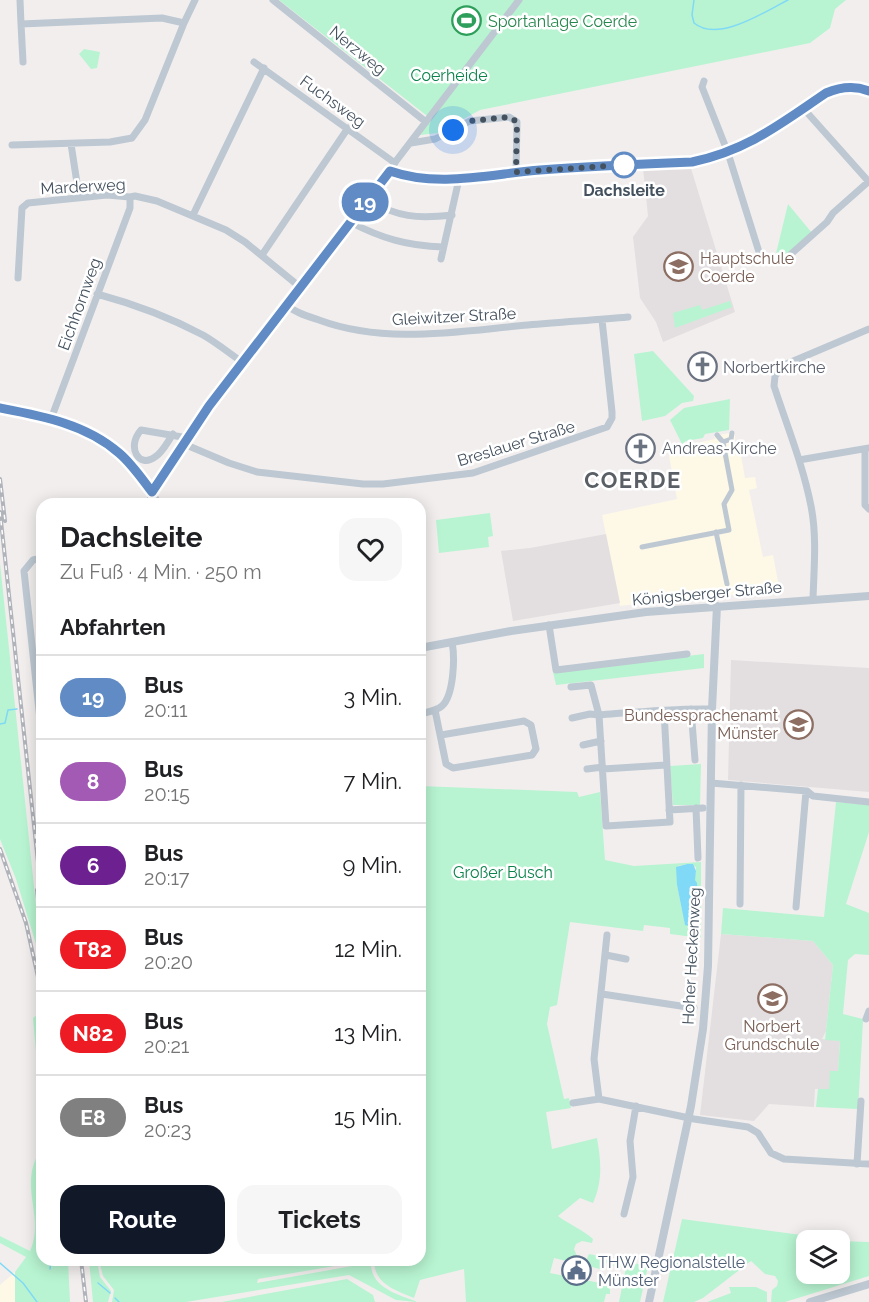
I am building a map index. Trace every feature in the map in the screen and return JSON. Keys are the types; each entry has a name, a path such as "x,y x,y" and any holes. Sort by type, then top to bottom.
{"street":[{"path":"20,0 23,62"},
{"path":"12,146 123,141 132,138 146,120 195,0"},
{"name":"Nerzweg","path":"273,0 426,122"},
{"path":"150,498 152,492 186,441 242,362 519,0"},
{"path":"21,24 162,18 184,23"},
{"name":"Fuchsweg","path":"254,62 396,163"},
{"path":"193,215 264,68"},
{"path":"704,81 702,87 728,153 759,252"},
{"path":"390,171 428,179 459,179 597,165 692,162 728,153 757,140 826,93 850,87 869,91"},
{"path":"790,254 868,182 803,108"},
{"path":"411,143 435,140 470,121 509,117 517,122 516,172"},
{"path":"262,255 348,128"},
{"path":"71,144 79,196"},
{"path":"441,259 459,179"},
{"name":"Marderweg","path":"18,278 22,208 28,203 79,196 107,195 135,196 157,201 226,230 262,255 300,287"},
{"name":"Eichhornweg","path":"51,419 130,208 130,197"},
{"path":"366,200 408,217 452,215"},
{"path":"350,222 376,236 405,244 443,247"},
{"path":"97,294 135,304 172,320 205,336 242,362"},
{"name":"Gleiwitzer Straße","path":"286,305 293,310 330,324 364,332 399,334 628,317"},
{"name":"Breslauer Straße","path":"186,441 229,463 257,472 363,484 393,484 484,470 607,427 612,418 612,412 602,320"},
{"path":"813,599 814,532 811,506 775,389 775,376 784,365 869,329"},
{"path":"0,408 51,419 82,429 110,446 126,460 155,498"},
{"path":"173,434 155,457 147,460 135,452 133,443 135,436 141,430 173,434 186,441"},
{"path":"723,442 731,439 732,433"},
{"path":"642,547 729,530 724,504 732,490 723,442 717,435"},
{"path":"798,460 867,449 865,505 869,509"},
{"path":"716,532 727,584"},
{"path":"36,559 24,571 36,682"},
{"name":"Königsberger Straße","path":"426,647 646,612 869,596"},
{"name":"Hoher Heckenweg","path":"649,1302 688,1118 700,1051 707,987 712,709 717,606"},
{"path":"549,626 556,670 687,654"},
{"path":"426,712 435,710 446,701 450,692 454,658 452,642"},
{"path":"570,687 591,685 599,715 606,826 670,822 664,711"},
{"path":"692,709 695,760"},
{"path":"572,718 590,714 712,709"},
{"path":"435,710 446,764 453,768 532,755 536,749 531,725 524,721 441,735"},
{"path":"583,745 601,741"},
{"path":"586,769 666,765"},
{"path":"711,783 806,791 813,796 869,802"},
{"path":"740,904 741,785"},
{"path":"796,907 806,791"},
{"path":"669,810 700,808 698,858"},
{"path":"599,1099 594,1059 607,935"},
{"path":"606,955 626,959"},
{"name":"Hoher Heckenweg","path":"602,994 694,1008"},
{"path":"573,1103 599,1099 754,1129 771,1153 781,1158 869,1164"},
{"path":"857,1164 861,1101"},
{"path":"624,1214 633,1177 630,1141 636,1106"},
{"path":"810,1302 869,1284"}],"shaded area":[{"name":"Hauptschule Coerde","path":"690,165 735,312 663,342 656,322 640,298 633,237 648,216 643,168"},
{"path":"735,432 735,444 739,444 745,478 755,477 757,488 749,490 763,557 773,555 780,592 701,597 620,606 602,515 677,499 669,456 688,450 687,445"},
{"path":"606,534 620,603 513,621 501,551"},
{"name":"Bundessprachenamt Münster","path":"731,660 869,668 869,792 728,780"},
{"name":"Norbert Grundschule","path":"721,934 813,941 833,965 826,1031 822,1039 840,1041 838,1072 829,1089 815,1089 814,1107 769,1104 754,1121 700,1115"},
{"path":"15,1272 15,1302 0,1302 0,1285"}],"green space":[{"name":"Coerheide","path":"279,0 846,0 835,9 830,28 810,43 480,110 438,133 420,135 431,119"},
{"path":"84,49 100,52 97,68 91,69 79,54"},
{"path":"788,204 812,233 773,266"},
{"path":"730,301 732,307 675,328 673,313 700,305 702,310"},
{"path":"653,351 694,396 693,401 682,403 665,416 642,421 634,354"},
{"path":"730,399 729,430 705,434 703,438 682,444 670,420 684,408"},
{"path":"490,513 493,536 488,537 489,547 439,553 436,520"},
{"path":"0,563 36,905 36,944 16,879 0,839"},
{"path":"747,584 762,587 777,584 779,592 749,594"},
{"path":"704,654 704,668 556,685 553,672"},
{"path":"701,764 700,805 673,805 670,766"},
{"name":"Großer Busch","path":"426,786 577,792 579,797 600,792 605,860 634,866 701,862 701,938 670,934 670,928 644,925 643,931 570,922 557,1005 550,1007 547,1024 564,1099 569,1098 571,1108 546,1112 552,1149 597,1138 600,1171 593,1203 580,1198 558,1216 593,1239 592,1243 582,1241 576,1244 575,1263 554,1258 550,1273 610,1285 610,1294 606,1294 604,1302 466,1302 464,1269 420,1280 414,1298 387,1285 375,1266 426,1266","holes":["687,864 696,867 694,875 699,899 698,923 685,924 677,885 678,866"]},
{"path":"836,802 869,805 869,832 846,904 869,913 869,955 855,954 848,960 843,1014 863,1019 858,1109 816,1107 818,1089 829,1089 830,1071 838,1071 840,1041 825,1040 833,965 813,941 721,934 723,908 824,917"},
{"path":"36,1016 36,1052 33,1018"},
{"path":"36,1160 36,1266 68,1266 70,1302 15,1302 15,1272 26,1257 0,1243 0,1236 30,1251 35,1225 31,1175"},
{"path":"682,1219 796,1234 796,1284 843,1284 785,1302 771,1302 772,1290 777,1286 778,1281 775,1276 765,1274 751,1261 703,1298 694,1302 663,1302"},
{"path":"850,1241 869,1242 869,1276 850,1282"},
{"path":"589,1254 608,1258 604,1270 584,1265"},
{"path":"613,1259 648,1266 640,1302 619,1302 626,1268 612,1265"},
{"path":"90,1266 98,1266 100,1277 111,1291 108,1302 93,1302"},
{"path":"100,1266 335,1266 258,1279 257,1283 352,1266 371,1266 376,1280 381,1285 418,1302 396,1300 349,1275 186,1302 112,1302 114,1290 103,1276"},
{"path":"347,1279 373,1295 375,1302 222,1302"},
{"path":"729,1287 756,1287 767,1292 767,1302 707,1302 731,1293"}],"water":[{"path":"693,864 696,871 698,919 696,928 685,925 677,885 676,867"}],"waterway":[{"path":"694,0 692,15 694,23 715,30 741,24 788,0"},
{"path":"0,724 5,723 8,710 17,709"},
{"path":"0,1263 23,1283 37,1302"},
{"path":"98,1283 110,1293"},
{"path":"115,1298 119,1302"}],"railway":[{"path":"0,479 5,521"},
{"path":"0,512 36,844"},
{"path":"0,849 26,923 36,968"},
{"path":"82,1266 86,1302"}],"bus line":[{"name":"19","path":"0,408 51,419 93,435 120,454 152,492 177,458 190,433 209,406 390,171 428,179 459,179 597,165 692,162 728,153 757,140 826,93 850,87 869,91"}],"place":[{"name":"Sportanlage Coerde","path":"467,21"},
{"name":"Dachsleite","path":"624,165"},
{"name":"Hauptschule Coerde","path":"679,267"},
{"name":"Norbertkirche","path":"702,367"},
{"name":"Andreas-Kirche","path":"641,448"},
{"name":"Bundessprachenamt Münster","path":"799,724"},
{"name":"Norbert Grundschule","path":"772,998"},
{"name":"THW Regionalstelle Münster","path":"577,1271"}],"district":[{"name":"COERDE","path":"633,480"}],"route":[{"path":"453,130 470,121 509,117 517,122 516,172 624,165"}]}
